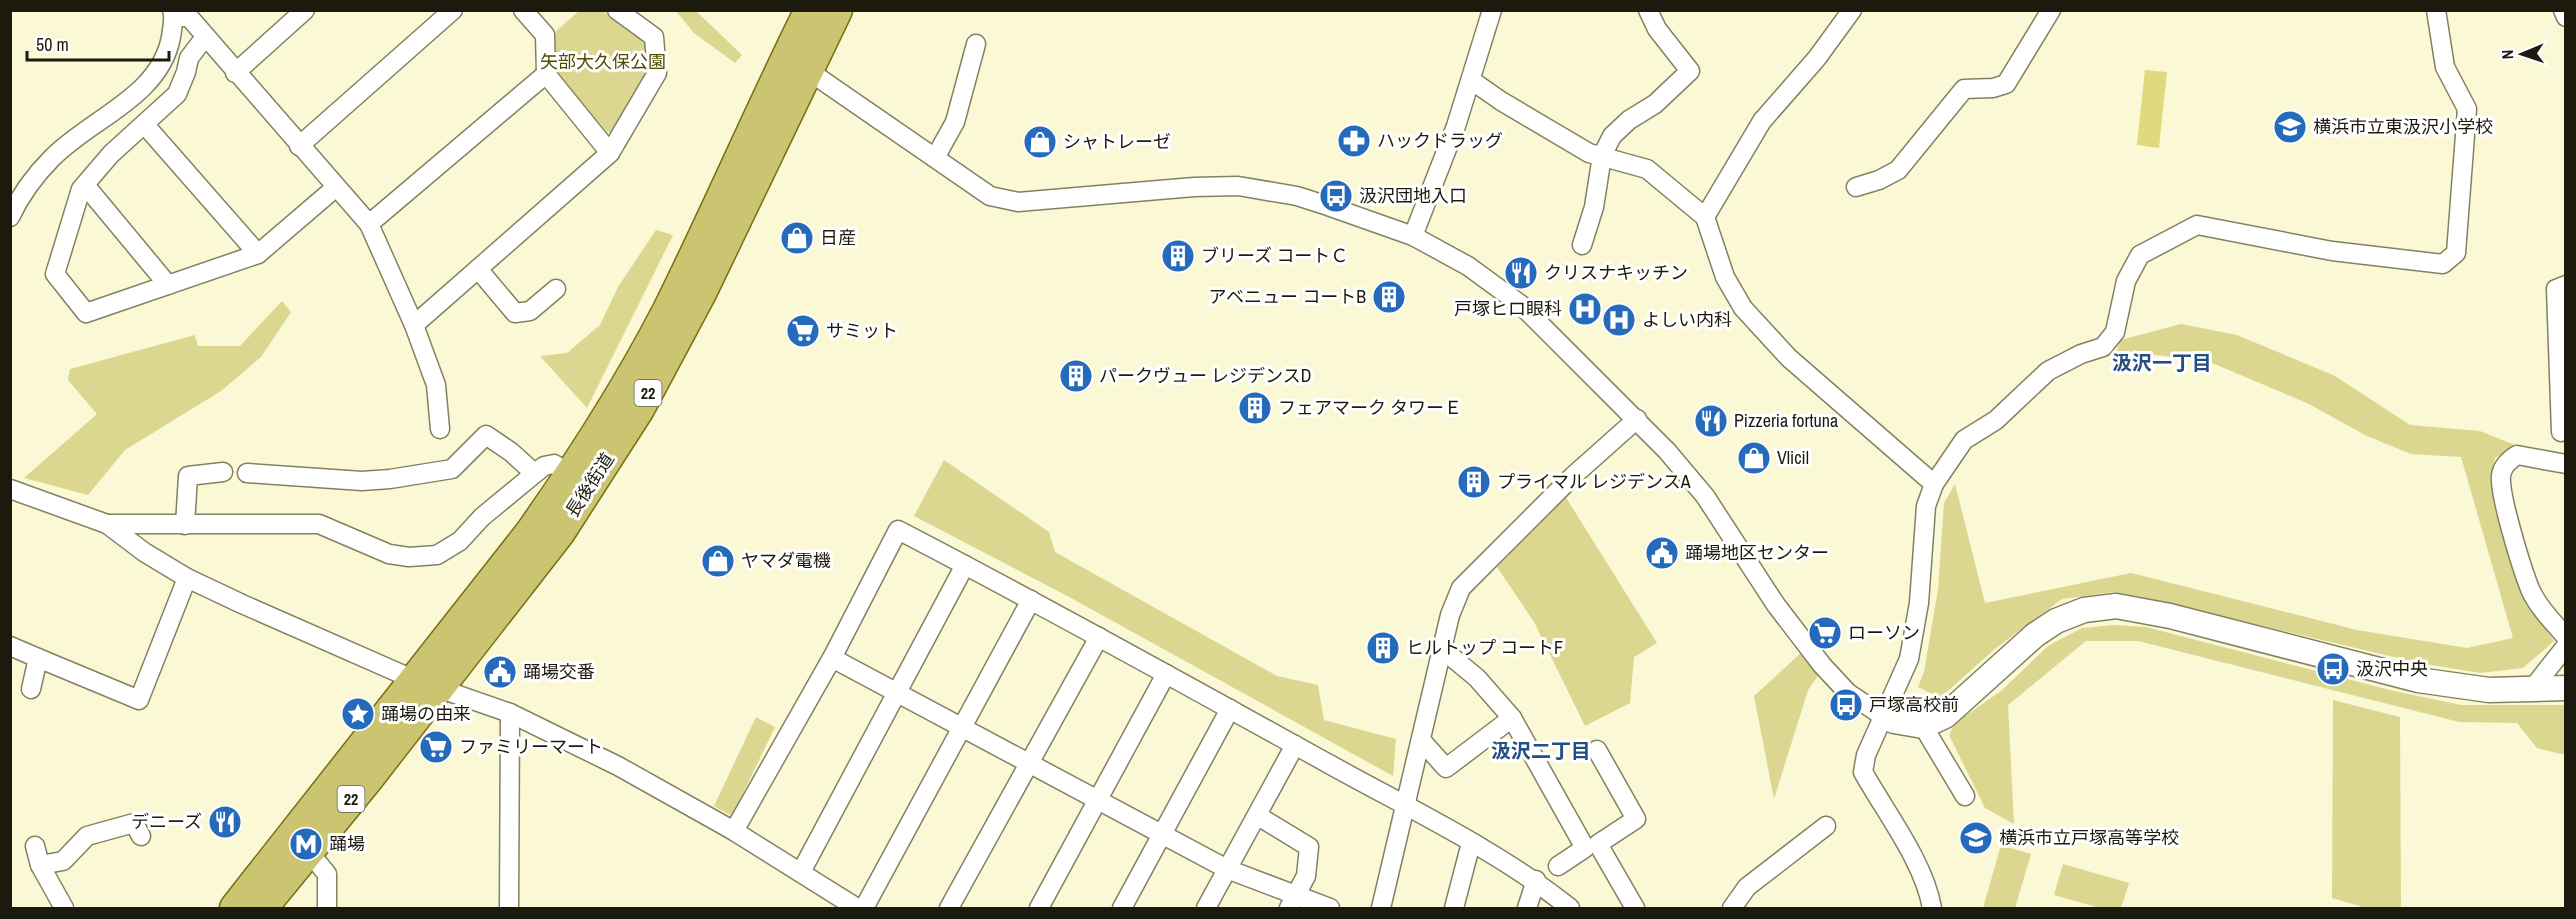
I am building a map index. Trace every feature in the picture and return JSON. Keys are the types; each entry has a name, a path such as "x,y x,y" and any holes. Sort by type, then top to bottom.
{"main road":[{"name":"長後街道","path":"236,909 560,532 639,409 701,293 796,63 810,10"},
{"name":"長後街道","path":"262,909 308,851 427,684 571,474 666,314 796,63 837,10"}],"street":[{"path":"235,73 305,10"},
{"path":"300,146 453,10"},
{"path":"523,10 545,35 546,74 610,153"},
{"path":"414,325 610,153 657,73 654,37 617,10"},
{"path":"1413,236 1456,126 1492,10"},
{"path":"1582,245 1594,207 1602,156 1612,136 1629,120 1655,104 1690,71 1657,29 1648,10"},
{"path":"1705,217 1762,121 1852,10"},
{"path":"1856,187 1879,180 1898,170 1964,89 1993,88 2006,84 2050,10"},
{"path":"1932,909 1929,892 1916,864 1863,771 1866,755 1909,659 1919,603 1926,506 1935,484 1964,440 1996,420 2048,371 2081,354 2103,347 2115,332 2126,281 2140,255 2197,225 2332,251 2443,264 2456,253 2467,109 2445,67 2436,10"},
{"path":"2563,10 2565,17"},
{"path":"10,218 17,187 53,156 152,80 168,52 173,14 189,18 335,188 369,224 414,325 436,386 440,429"},
{"path":"205,37 189,58 177,94 111,154 81,189 55,274 86,313 258,254 335,188"},
{"path":"935,158 955,122 976,44"},
{"path":"796,63 990,196 1018,202 1194,187 1238,186 1297,196 1413,236 1468,266 1520,304 1637,419 1693,480 1776,606 1822,665 1848,693 1894,721 1923,726 1944,716 2035,635 2056,621 2084,610 2116,606 2151,612 2418,680 2466,688 2565,688"},
{"path":"369,224 546,74"},
{"path":"1471,80 1501,101 1589,153 1647,169 1705,217 1725,277 1743,308 1789,358 1935,484"},
{"path":"145,125 258,254"},
{"path":"85,185 168,285"},
{"path":"478,269 515,313 530,311 556,289"},
{"path":"2561,432 2556,289 2565,285"},
{"path":"1381,909 1450,615 1461,588 1573,476 1637,419"},
{"path":"247,473 362,481 390,479 452,469 486,435 534,472"},
{"path":"2565,464 2517,455 2506,462 2501,476 2504,497 2530,589 2543,611 2565,637"},
{"path":"107,524 185,525 271,522 319,524 389,554 410,557 437,555 460,542 482,517 534,472 554,464 571,474"},
{"path":"185,525 188,476 223,472"},
{"path":"10,489 107,524 144,552 187,578 427,684 510,713 618,766 734,831 857,909"},
{"path":"734,831 832,658 898,530 1099,637 1471,843 1536,880 1570,909"},
{"path":"801,872 965,565"},
{"path":"10,646 139,700 187,578"},
{"path":"864,909 1031,600"},
{"path":"949,909 1099,637"},
{"path":"2532,689 2565,646"},
{"path":"1442,649 1478,678 1512,718 1592,846 1635,909"},
{"path":"31,689 38,658"},
{"path":"832,658 1227,869 1293,902 1330,909"},
{"path":"1039,909 1166,674"},
{"path":"1122,909 1230,709"},
{"path":"509,909 510,713"},
{"path":"1421,740 1446,768 1512,718"},
{"path":"1923,726 1965,796"},
{"path":"1206,909 1295,745"},
{"path":"1558,866 1636,819 1597,750"},
{"path":"1258,816 1309,846 1306,876 1293,902"},
{"path":"40,865 63,861 87,836 134,823 141,836"},
{"path":"1732,909 1747,887 1826,826"},
{"path":"1454,909 1471,843"},
{"path":"35,846 40,865 64,909"},
{"path":"308,851 327,874 327,909"},
{"path":"1527,909 1536,880"}],"green space":[{"name":"矢部大久保公園","path":"579,11 603,11 647,42 647,71 613,132 607,132 555,72 555,32"},
{"path":"676,11 696,11 742,55 735,63 694,33"},
{"path":"656,230 673,235 587,408 540,356 567,353 600,325 618,287"},
{"path":"282,301 291,312 261,357 221,391 125,450 88,495 24,478 97,414 68,380 70,369 195,335 198,346 240,346"},
{"path":"2181,324 2237,335 2335,376 2410,425 2480,431 2515,445 2495,458 2490,478 2517,581 2532,612 2554,641 2523,668 2480,673 2419,663 2113,592 2062,599 1996,648 1940,698 1918,687 1924,672 1938,589 1944,503 1955,484 1985,603 2131,573 2357,630 2467,648 2513,638 2461,457 2411,454 2367,436 2307,403 2205,360 2117,351 2120,340"},
{"path":"944,460 1049,532 1055,552 1277,676 1318,685 1324,720 1396,739 1393,776 1071,598 914,516"},
{"path":"1565,496 1657,643 1634,657 1630,703 1585,726 1534,622 1497,567"},
{"path":"2113,625 2146,627 2394,691 2461,705 2566,705 2565,755 2537,748 2517,723 2459,722 2138,641 2086,641 2008,705 2014,824 1985,808 1949,735 1955,723 2001,691 2048,646 2082,628"},
{"path":"1801,653 1818,676 1808,690 1774,799 1754,696"},
{"path":"2333,700 2400,717 2401,908 2366,908 2332,898"},
{"path":"756,717 775,727 732,816 714,806"},
{"path":"2001,845 2031,854 2015,908 1983,908"},
{"path":"2063,864 2129,883 2121,908 2100,908 2054,895"}],"shaded area":[{"path":"2145,70 2167,72 2159,148 2137,145"}],"place":[{"name":"横浜市立東汲沢小学校","path":"2290,127"},
{"name":"ハックドラッグ","path":"1354,141"},
{"name":"シャトレーゼ","path":"1040,142"},
{"name":"汲沢団地入口","path":"1336,196"},
{"name":"日産","path":"797,238"},
{"name":"ブリーズ コートＣ","path":"1178,256"},
{"name":"クリスナキッチン","path":"1521,273"},
{"name":"アベニュー コートB","path":"1389,297"},
{"name":"戸塚ヒロ眼科","path":"1585,309"},
{"name":"よしい内科","path":"1619,320"},
{"name":"サミット","path":"803,331"},
{"name":"パークヴュー レジデンスD","path":"1076,376"},
{"name":"フェアマーク タワーＥ","path":"1255,408"},
{"name":"Pizzeria fortuna","path":"1711,421"},
{"name":"Vlicil","path":"1754,458"},
{"name":"プライマル レジデンスA","path":"1474,482"},
{"name":"踊場地区センター","path":"1662,553"},
{"name":"ヤマダ電機","path":"718,561"},
{"name":"ローソン","path":"1825,633"},
{"name":"ヒルトップ コートF","path":"1383,648"},
{"name":"汲沢中央","path":"2333,669"},
{"name":"踊場交番","path":"500,672"},
{"name":"戸塚高校前","path":"1846,705"},
{"name":"踊場の由来","path":"358,714"},
{"name":"ファミリーマート","path":"436,747"},
{"name":"デニーズ","path":"225,822"},
{"name":"横浜市立戸塚高等学校","path":"1976,838"},
{"name":"踊場","path":"306,844"}],"district":[{"name":"汲沢一丁目","path":"2162,363"},
{"name":"汲沢二丁目","path":"1541,751"}]}
